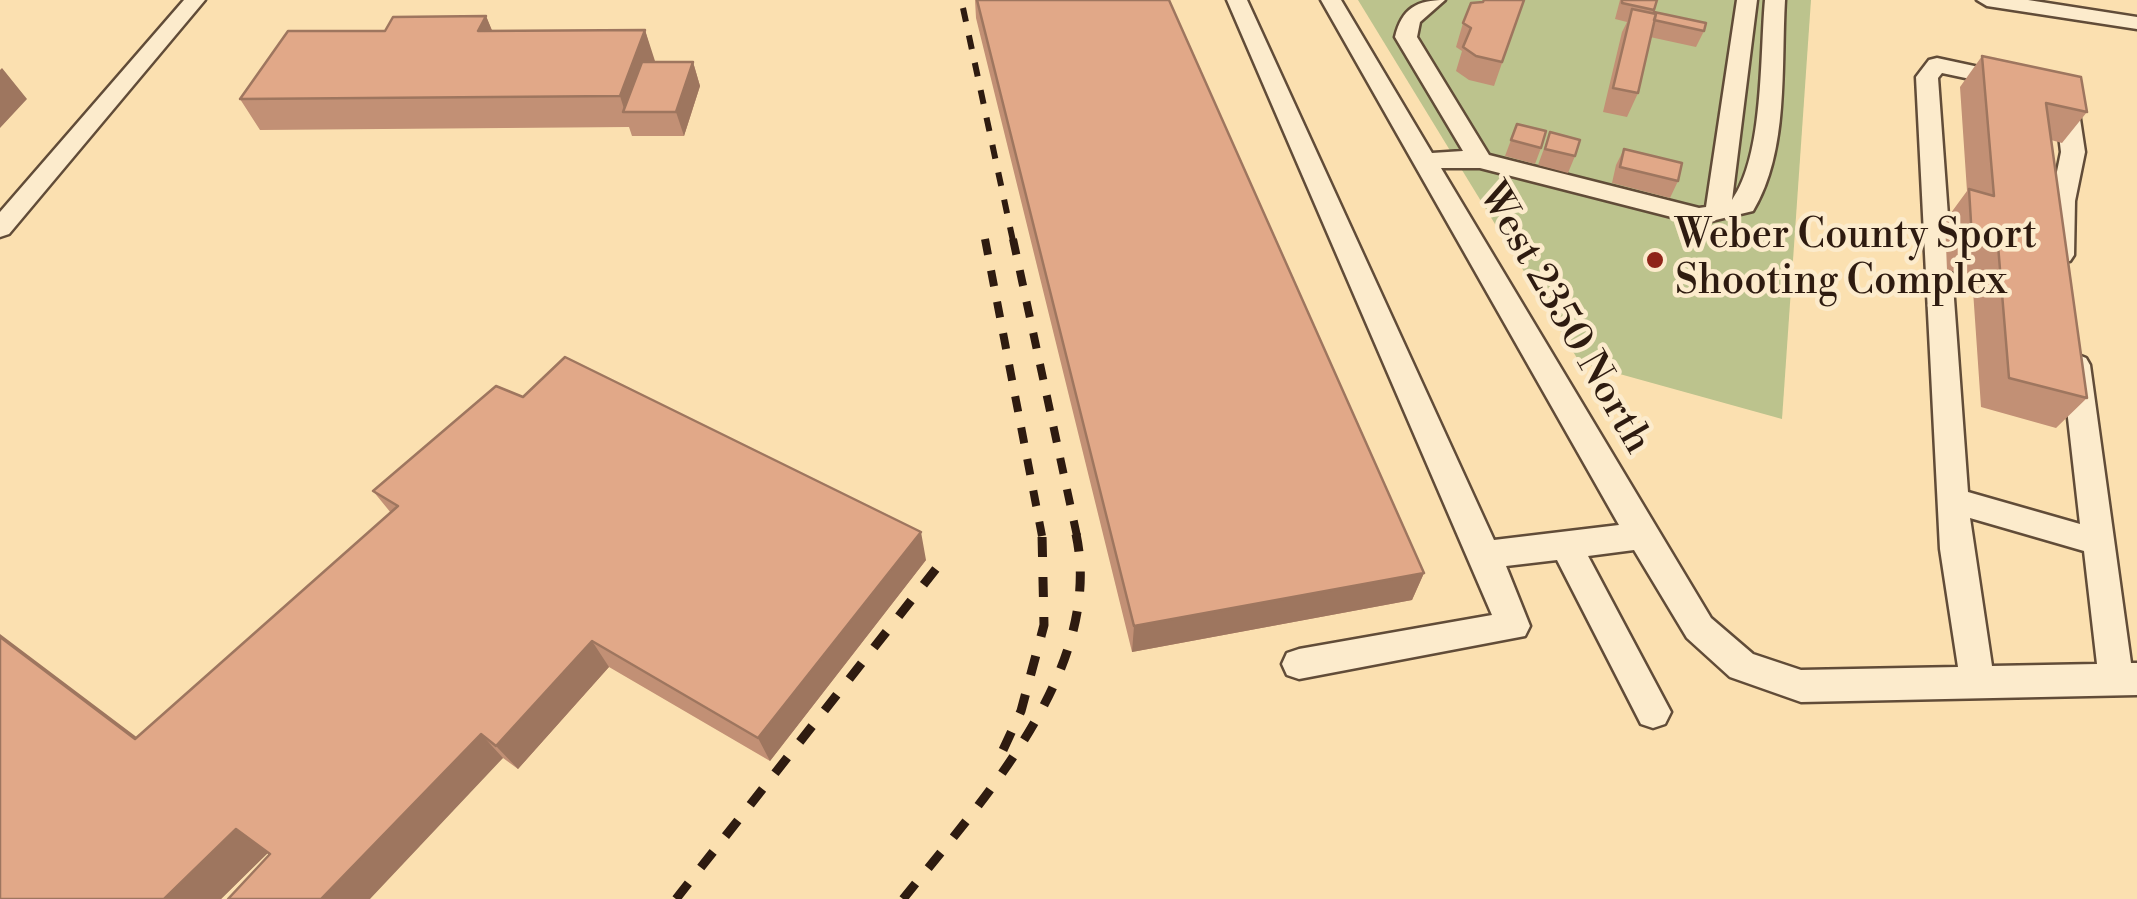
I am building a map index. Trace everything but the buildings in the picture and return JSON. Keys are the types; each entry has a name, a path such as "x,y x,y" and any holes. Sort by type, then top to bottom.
{"street":[{"path":"0,228 196,0"},
{"path":"1237,0 1485,555 1513,626 1300,664"},
{"name":"West 2350 North","path":"1330,0 1642,536 1700,628 1742,666 1801,686 1978,683"},
{"path":"1435,0 1410,19 1406,37 1480,160"},
{"path":"1718,214 1747,0"},
{"path":"1426,162 1480,160 1699,216 1744,205 1752,192 1775,0"},
{"path":"1987,0 2137,23"},
{"path":"2066,287 2060,248 2063,201 2073,152 2066,99 2050,88 1936,65 1927,77 1956,549 1978,683 2126,679 2099,542 2073,346"},
{"path":"1954,501 2099,542"},
{"path":"1485,555 1642,536"},
{"path":"1566,546 1653,712"}],"green space":[{"name":"Weber County Sport Shooting Complex","path":"1358,0 1811,0 1782,419 1580,363"}],"railway":[{"path":"963,8 1013,241"},
{"path":"985,239 1042,536"},
{"path":"1013,239 1077,536"},
{"path":"1003,750 1021,711 1044,625 1042,534"},
{"path":"903,899 1000,776 1055,683 1072,634 1080,584 1076,534"},
{"path":"676,899 939,565"}],"place":[{"name":"Weber County Sport Shooting Complex","path":"1655,260"}]}
